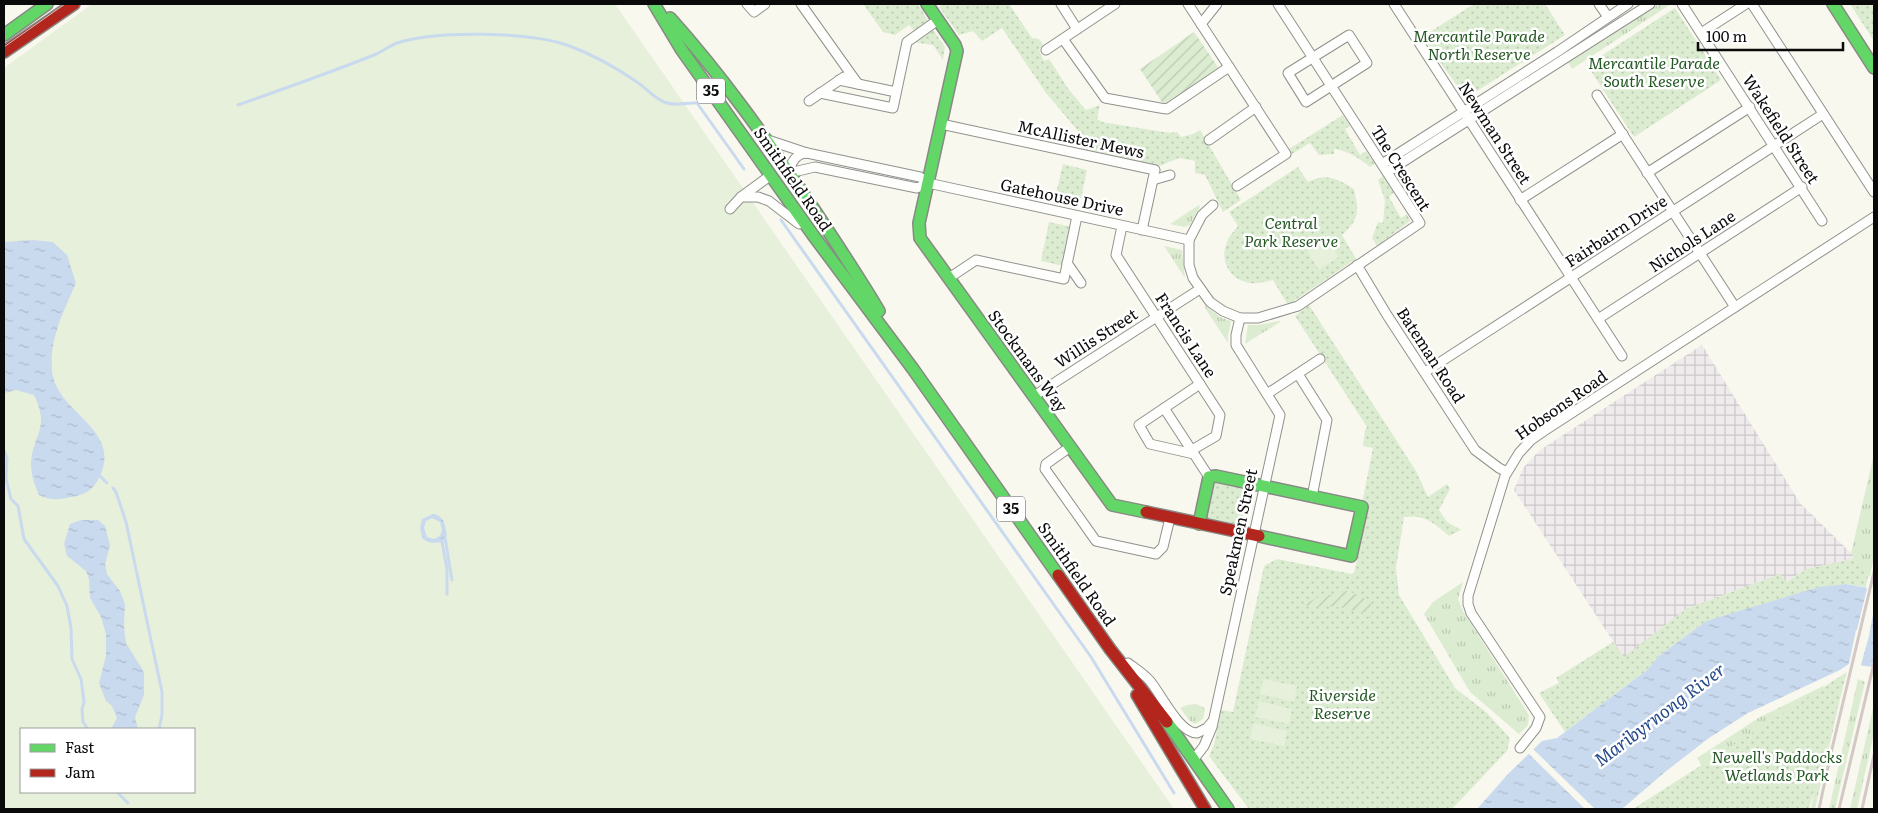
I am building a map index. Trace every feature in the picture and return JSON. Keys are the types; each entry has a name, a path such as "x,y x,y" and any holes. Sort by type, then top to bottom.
{"main road":[{"path":"4,35 47,4"},
{"path":"4,52 74,4"},
{"name":"Smithfield Road","path":"656,4 691,40 789,173 862,280 913,369"},
{"name":"Smithfield Road","path":"656,4 681,49 784,195 913,369 1112,652 1160,711 1228,809"},
{"name":"Stockmans Way","path":"926,4 955,44 957,51 919,225 920,236 948,278 1112,506 1351,556 1362,507 1312,496"},
{"path":"1833,4 1874,68"},
{"path":"771,175 789,173 784,195"},
{"path":"1199,524 1209,477 1216,476 1312,496"},
{"name":"Smithfield Road","path":"1112,652 1205,809"},
{"path":"1180,768 1194,758"}],"street":[{"path":"749,7 754,12 765,4"},
{"path":"801,4 858,84"},
{"path":"1061,4 1077,29"},
{"path":"1046,50 1115,4"},
{"path":"1188,4 1286,154 1237,186"},
{"path":"1201,24 1217,4"},
{"name":"The Crescent","path":"1212,205 1202,215 1189,240 1189,265 1193,278 1210,302 1223,312 1240,318 1258,318 1298,306 1420,223 1278,4"},
{"name":"Newman Street","path":"1394,4 1622,356"},
{"path":"1599,4 1608,17"},
{"path":"1382,164 1557,52 1628,4"},
{"path":"1388,172 1650,4"},
{"name":"Wakefield Street","path":"1682,4 1702,32 1822,221"},
{"path":"1702,32 1746,4"},
{"path":"1752,4 1874,192"},
{"path":"820,93 893,108 907,42 938,20"},
{"path":"1349,35 1367,62 1306,102 1288,73 1313,58 1349,35"},
{"path":"1063,39 1105,98 1160,108 1166,109 1230,67"},
{"path":"809,101 850,72"},
{"path":"839,80 896,92"},
{"path":"1597,95 1734,307"},
{"path":"1209,140 1256,107"},
{"path":"1647,173 1750,107"},
{"name":"Fairbairn Drive","path":"1425,372 1823,114"},
{"name":"McAllister Mews","path":"941,124 1155,170 1142,230"},
{"path":"1520,200 1623,134"},
{"name":"Gatehouse Drive","path":"765,139 806,153 920,177 928,184 1189,240"},
{"path":"789,173 797,157 802,153 806,153"},
{"name":"Gatehouse Drive","path":"789,173 815,167 917,188 928,184"},
{"path":"873,178 875,167"},
{"path":"730,210 741,197 771,175"},
{"path":"1153,180 1170,175"},
{"name":"Nichols Lane","path":"1598,319 1802,188"},
{"path":"741,197 762,198 769,201 813,235"},
{"path":"948,278 976,260 1064,279 1077,216"},
{"name":"Hobsons Road","path":"1520,748 1536,728 1540,717 1468,604 1472,577 1509,469 1525,446 1539,435 1874,217"},
{"name":"Francis Lane","path":"1122,226 1116,255 1220,415 1216,436 1193,452"},
{"path":"1067,263 1081,283"},
{"name":"Bateman Road","path":"1357,265 1475,450 1499,468 1509,469"},
{"name":"Willis Street","path":"1034,396 1200,289"},
{"name":"Speakmen Street","path":"1194,758 1204,746 1213,721 1252,535 1280,415 1236,346 1236,335 1240,318"},
{"path":"1267,394 1320,359"},
{"path":"1298,374 1327,420 1312,496"},
{"path":"1193,452 1150,444 1139,425 1200,384"},
{"path":"1164,408 1209,477"},
{"path":"1070,447 1046,464 1045,470 1096,542 1156,554 1163,547 1170,518"},
{"path":"1112,652 1145,675 1187,730 1194,733 1200,732 1213,721"}],"shaded area":[{"path":"1702,345 1800,503 1856,558 1807,569 1785,582 1780,574 1686,609 1624,658 1514,490 1523,468 1540,450"}],"green space":[{"path":"92,4 615,4 1174,809 4,809 4,68"},
{"path":"863,4 918,4 928,21 914,31 909,25 895,35 883,32"},
{"path":"943,4 1009,4 1032,38 1039,39 1043,45 1039,50 1044,61 1049,59 1069,90 1086,110 1100,105 1097,119 1102,122 1170,133 1177,132 1181,137 1200,130 1241,200 1223,212 1205,175 1195,173 1195,161 1179,158 1157,167 1082,152 1084,138 1046,93 1002,28 982,41 973,31 959,35 939,7"},
{"name":"Mercantile Parade North Reserve","path":"1474,4 1545,4 1565,35 1466,98 1422,37"},
{"path":"1659,4 1671,4 1572,69 1567,60 1577,57"},
{"path":"1850,4 1874,4 1874,41"},
{"name":"Mercantile Parade South Reserve","path":"1675,8 1721,80 1634,137 1587,65"},
{"path":"932,28 945,47 943,60 933,45 913,42"},
{"path":"1194,32 1220,70 1169,105 1163,104 1140,69"},
{"path":"1343,115 1350,126 1345,129 1360,155 1366,151 1375,164 1370,167 1354,155 1334,149 1334,154 1319,155 1310,143 1292,154 1289,149"},
{"path":"1063,164 1087,170 1080,203 1055,198"},
{"name":"Central Park Reserve","path":"1298,167 1308,182 1320,177 1326,177 1343,182 1354,189 1357,214 1352,224 1342,235 1356,259 1288,305 1273,280 1259,283 1243,281 1232,274 1225,263 1224,256 1227,242 1238,226 1229,212"},
{"path":"1383,176 1394,192 1389,197 1401,218 1407,214 1410,221 1377,246 1372,238 1378,222 1383,223 1385,200 1378,180"},
{"path":"1199,205 1200,207 1190,225 1184,227 1170,224"},
{"path":"1049,222 1072,227 1064,266 1041,261"},
{"path":"1328,239 1339,257 1319,270 1307,252"},
{"path":"1164,246 1182,250 1185,278"},
{"name":"Riverside Reserve","path":"1309,305 1416,471 1428,497 1447,484 1450,489 1439,510 1447,522 1461,530 1449,536 1429,520 1411,516 1404,517 1396,568 1399,595 1455,688 1486,712 1510,738 1507,751 1452,809 1249,809 1209,756 1214,744 1221,710 1233,712 1264,566 1277,559 1354,573 1369,505 1362,503 1373,448 1363,446 1367,427 1295,316"},
{"path":"1205,306 1222,318 1231,321 1228,343 1205,308"},
{"path":"1280,322 1245,344 1248,325"},
{"path":"1874,454 1874,556 1870,576 1868,577 1851,553"},
{"path":"1215,481 1254,489 1247,526 1207,518"},
{"path":"1856,558 1868,577 1866,587 1846,584 1706,621 1659,656 1647,670 1565,732 1539,693 1559,683 1556,678 1613,642 1624,657 1686,609 1780,574 1786,582 1807,569"},
{"path":"1463,582 1458,599 1463,611 1529,715 1528,725 1519,734 1470,692 1424,614 1433,602"},
{"path":"1347,591 1360,595 1373,606 1370,618 1340,607 1307,607 1306,604 1316,598"},
{"name":"Newell's Paddocks Wetlands Park","path":"1847,672 1809,809 1633,809"},
{"path":"1846,673 1815,809 1811,809 1815,785"},
{"path":"1263,679 1297,686 1294,702 1260,694"},
{"path":"1858,679 1865,682 1835,809 1829,809"},
{"path":"1823,686 1829,695 1706,773 1697,758 1760,717"},
{"path":"1259,701 1292,709 1289,724 1255,717"},
{"path":"1196,704 1205,709 1203,719 1195,724 1190,721 1180,708"},
{"path":"1874,704 1874,733 1857,809 1850,809"},
{"path":"1253,723 1287,731 1284,746 1250,739"}],"water":[{"path":"33,240 53,242 67,255 76,283 55,336 52,371 56,386 96,434 103,446 104,461 95,485 84,494 62,499 49,499 39,495 31,469 34,446 41,424 39,407 34,395 16,390 4,393 4,242"},
{"path":"433,514 442,519 447,536 442,542 429,542 422,538 420,528 422,519","holes":["432,518 440,522 442,530 440,536 434,539 427,537 424,528 426,521"]},
{"path":"81,520 98,520 105,526 110,545 105,565 107,574 120,591 125,604 124,626 126,643 144,672 144,695 135,717 138,728 112,728 117,718 112,706 106,701 99,683 106,656 106,634 101,617 90,598 89,579 86,571 67,556 64,544 70,524"},
{"name":"Maribyrnong River","path":"1846,584 1874,589 1874,667 1849,664 1748,713 1709,738 1622,809 1477,809 1508,774 1542,741 1557,738 1647,670 1659,656 1706,621 1819,587"}],"pier":[{"path":"1868,584 1874,586 1874,609 1869,636 1860,668 1848,668 1856,630"},
{"path":"1532,748 1595,809 1585,809 1527,752"}],"waterway":[{"path":"238,105 357,62 397,43 414,39 458,34 529,37 567,45 594,57 629,76 664,102 673,104 697,103 744,169"},
{"path":"781,220 1091,657 1174,793"},
{"path":"4,450 7,459 6,479 11,499 18,506 24,539 58,586 67,606 71,628 72,659 81,679 84,702 82,709 83,722 87,728"},
{"path":"100,476 107,483"},
{"path":"113,488 126,522 162,692 162,715 159,728"},
{"path":"445,538 452,580"},
{"path":"442,542 447,569 447,594"},
{"path":"118,793 128,803"}],"tram line":[{"path":"4,47 65,4"}],"railway":[{"path":"1819,809 1874,572"},
{"path":"1839,809 1874,663"},
{"path":"1862,809 1874,755"}],"traffic: fast":[{"path":"4,35 47,4"},
{"path":"654,4 681,49 813,235 913,369 1058,575"},
{"path":"927,4 955,45 957,51 919,223 920,238 1112,505 1146,512"},
{"path":"1833,4 1874,68"},
{"path":"670,18 708,62 760,131 827,229 879,311"},
{"path":"1199,524 1209,477 1216,476 1362,507 1351,556 1259,536"},
{"path":"1167,722 1228,809"}],"traffic: jam":[{"path":"4,52 74,4"},
{"path":"1146,512 1259,536"},
{"path":"1058,575 1110,649 1167,722"},
{"path":"1137,695 1205,809"}]}
